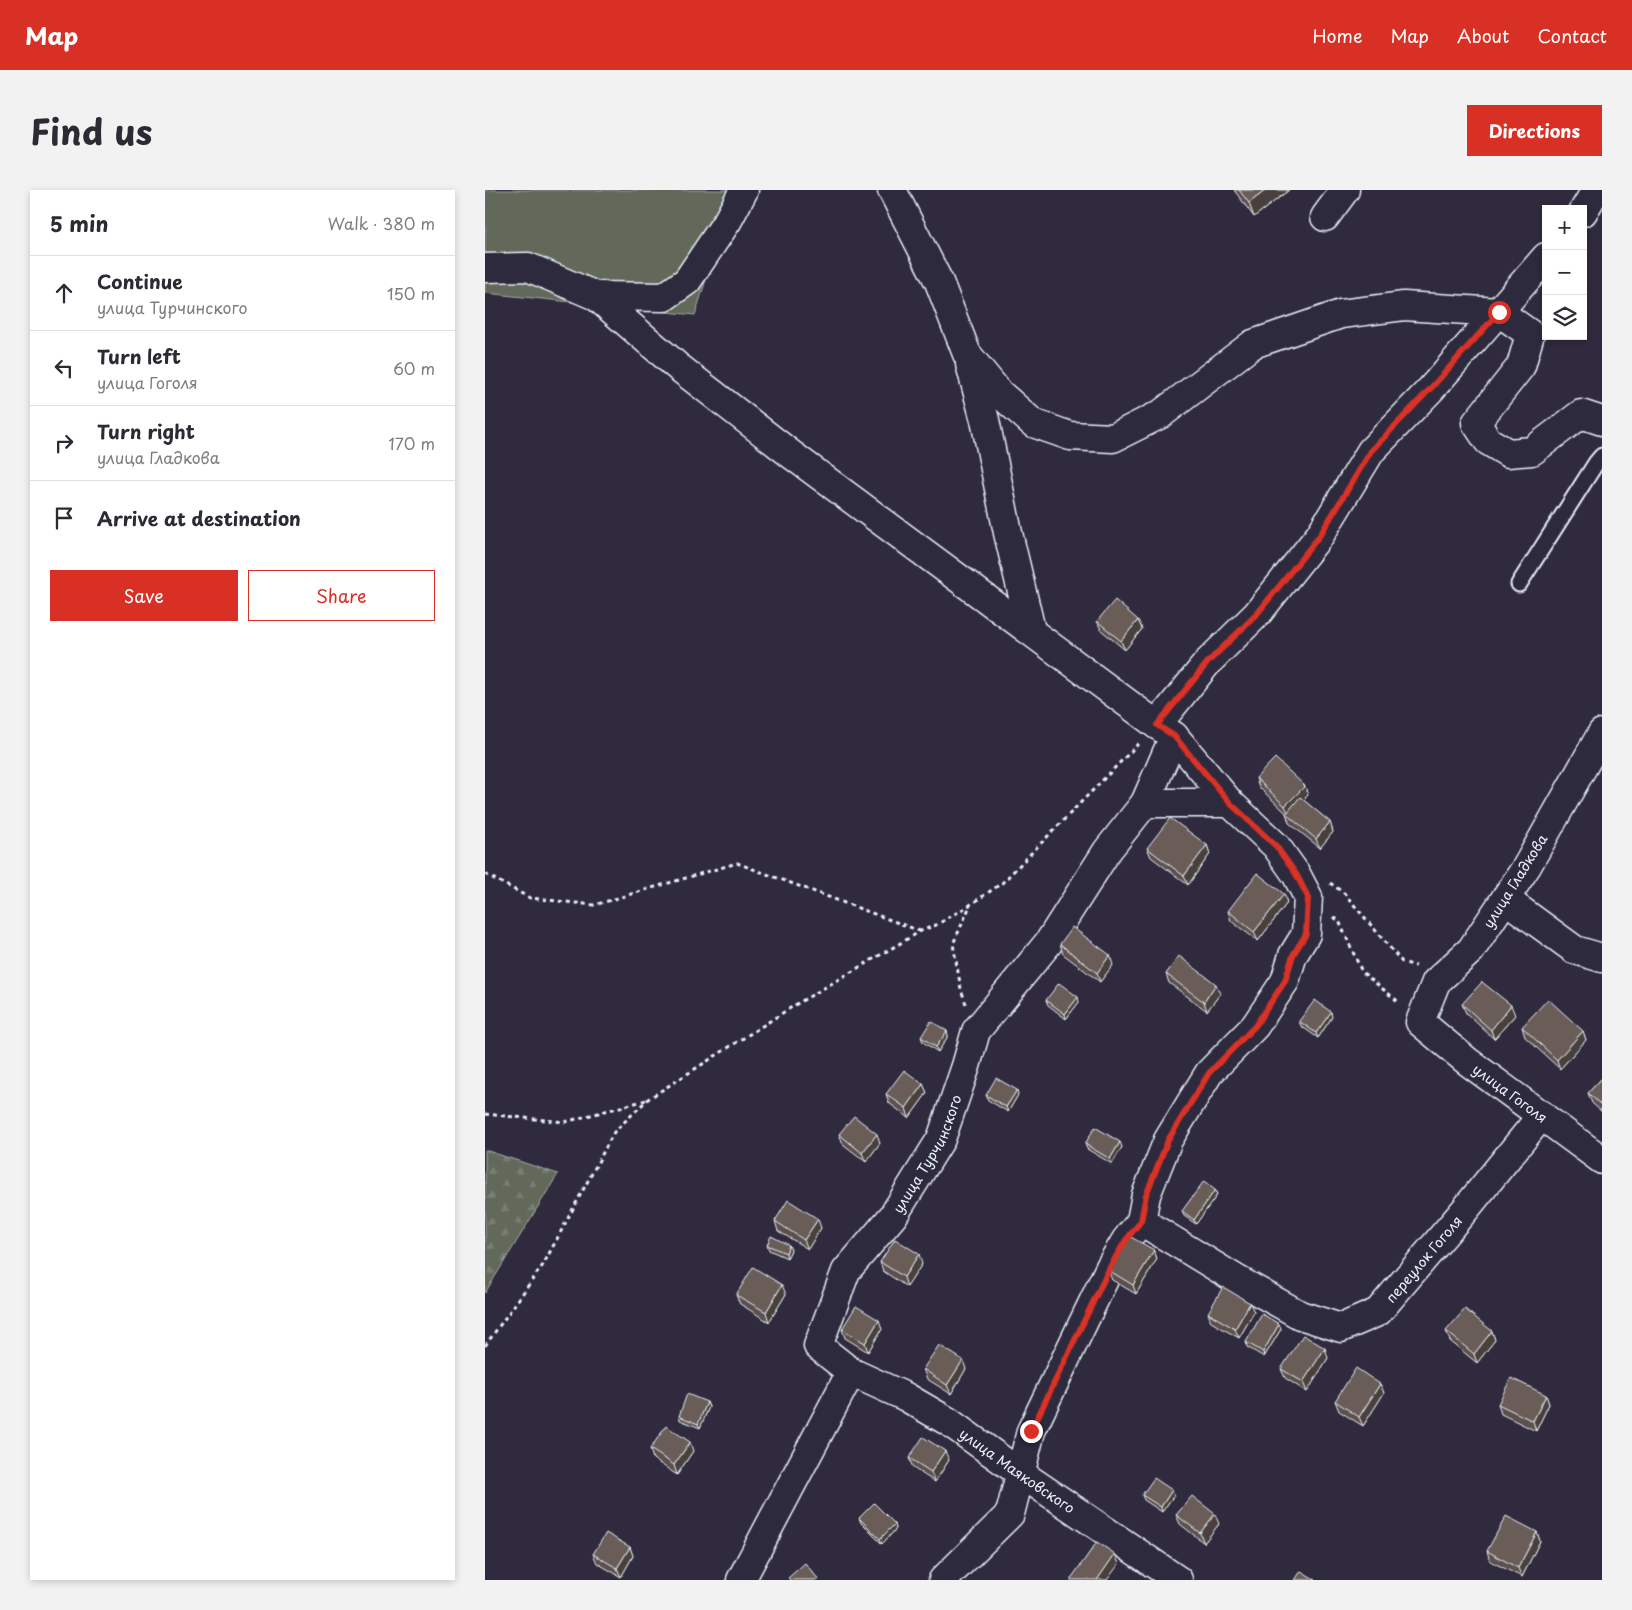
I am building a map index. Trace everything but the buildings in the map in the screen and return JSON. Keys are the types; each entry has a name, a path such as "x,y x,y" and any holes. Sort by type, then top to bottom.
{"street":[{"path":"596,296 664,296 687,281 728,220 744,190"},
{"path":"892,190 939,282 967,354 985,420 1008,533 1031,630"},
{"path":"1325,217 1345,190"},
{"path":"1587,205 1596,190"},
{"path":"485,247 596,296 677,366 792,454 1165,730 1230,803 1276,846 1296,874 1316,888 1306,934 1293,955 1285,981 1255,1026 1209,1073 1168,1140 1146,1195 1141,1221 1126,1240 1110,1267 1031,1431 1010,1514 943,1580"},
{"path":"1165,730 1208,662 1257,614 1320,535 1371,451 1431,388 1542,262"},
{"path":"485,268 528,267"},
{"path":"967,354 999,393 1033,423 1070,436 1113,438 1161,414 1253,344 1341,314 1404,306 1499,312 1530,334 1521,366 1476,423 1488,441 1507,453 1532,451 1581,414 1602,421"},
{"name":"улица Турчинского","path":"851,1372 818,1346 846,1271 893,1216 941,1139 976,1031 1049,942 1107,851 1145,803 1165,730"},
{"name":"улица Гладкова","path":"1420,1022 1436,982 1471,950 1527,866 1602,733"},
{"path":"1145,803 1230,803"},
{"path":"1505,899 1575,950 1602,958"},
{"name":"улица Гоголя","path":"1420,1022 1467,1061 1602,1160"},
{"name":"переулок Гоголя","path":"1141,1221 1236,1279 1300,1315 1341,1328 1378,1312 1542,1115"},
{"path":"741,1580 851,1372"},
{"name":"улица Маяковского","path":"851,1372 906,1397 949,1422 1020,1473 1178,1580"}],"lane":[{"path":"1519,584 1602,456"}],"path":[{"path":"485,1346 543,1265 614,1132 648,1099 795,1005 921,931 970,905 1002,884 1165,730"},
{"path":"485,874 530,898 593,905 737,863 921,931"},
{"path":"1316,888 1344,893 1402,962 1425,968 1455,965"},
{"path":"1316,888 1339,922 1362,972 1420,1022"},
{"path":"970,905 953,944 961,989 976,1031"},
{"path":"485,1114 565,1122 648,1099"}],"green space":[{"path":"485,190 734,190 695,315 485,293"},
{"path":"485,1150 558,1174 485,1293"}],"route":[{"path":"1031,1431 1110,1267 1126,1240 1141,1221 1146,1195 1168,1140 1209,1073 1255,1026 1285,981 1293,955 1306,934 1308,897 1296,874 1276,846 1230,803 1174,736 1157,725 1208,662 1257,614 1320,535 1371,451 1499,312"}]}
